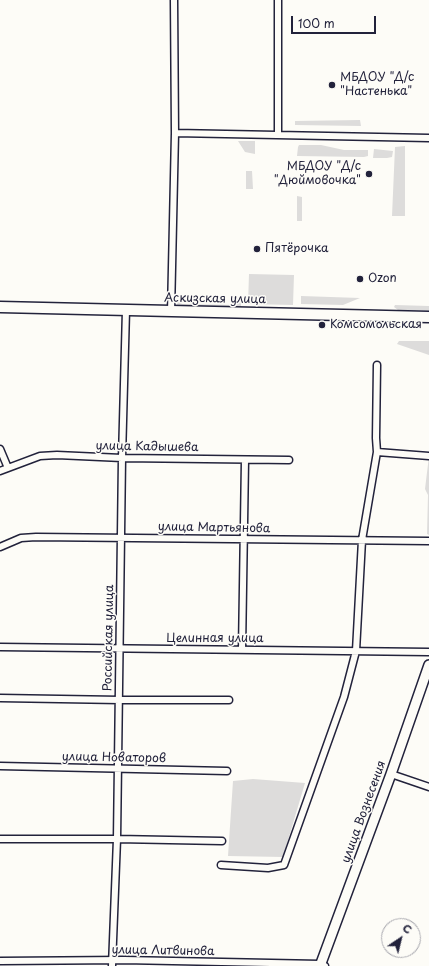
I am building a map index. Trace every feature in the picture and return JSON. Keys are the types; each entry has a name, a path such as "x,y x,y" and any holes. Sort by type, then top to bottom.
{"main road":[{"name":"Аскизская улица","path":"0,308 429,317"}],"street":[{"path":"171,312 175,133 174,0"},
{"path":"278,0 278,135"},
{"path":"175,133 429,138"},
{"name":"Российская улица","path":"112,963 117,839 120,700 122,458 126,310"},
{"path":"221,865 268,868 284,865 344,697 356,651 362,540 377,452 377,365"},
{"path":"0,449 8,468"},
{"path":"377,452 429,456"},
{"name":"улица Кадышева","path":"0,471 40,456 57,455 122,458 289,460"},
{"path":"242,650 245,460"},
{"name":"улица Мартьянова","path":"0,546 22,538 36,537 429,541"},
{"name":"Целинная улица","path":"0,647 429,652"},
{"name":"улица Вознесения","path":"322,965 429,665"},
{"path":"0,698 229,700"},
{"name":"улица Новаторов","path":"0,766 227,771"},
{"path":"391,774 429,787"},
{"path":"0,839 222,841"},
{"name":"улица Литвинова","path":"0,961 322,965"}],"shaded area":[{"path":"360,120 361,126 295,125 295,121"},
{"path":"238,141 255,141 255,154 245,152"},
{"path":"299,145 321,145 344,150 368,150 368,156 297,156"},
{"path":"405,146 405,216 392,216 395,147"},
{"path":"374,149 393,151 392,157 373,158"},
{"path":"246,171 252,171 253,189 246,189"},
{"path":"297,196 302,197 302,221 297,221"},
{"path":"249,274 294,275 293,305 248,304"},
{"path":"301,296 360,298 343,305 301,304"},
{"path":"178,299 180,299 182,304 235,305 237,300 240,300 241,308 183,309 177,305"},
{"path":"395,305 429,306 429,311 398,310 394,307"},
{"path":"399,341 429,341 429,355 397,344"},
{"path":"429,456 429,535 427,534 428,495 425,489"},
{"path":"253,779 305,783 283,857 228,856 233,781"}],"place":[{"name":"МБДОУ \"Д/с \"Настенька\"","path":"332,85"},
{"name":"МБДОУ \"Д/с \"Дюймовочка\"","path":"369,174"},
{"name":"Пятёрочка","path":"257,249"},
{"name":"Ozon","path":"360,279"},
{"name":"Комсомольская","path":"322,325"}]}
